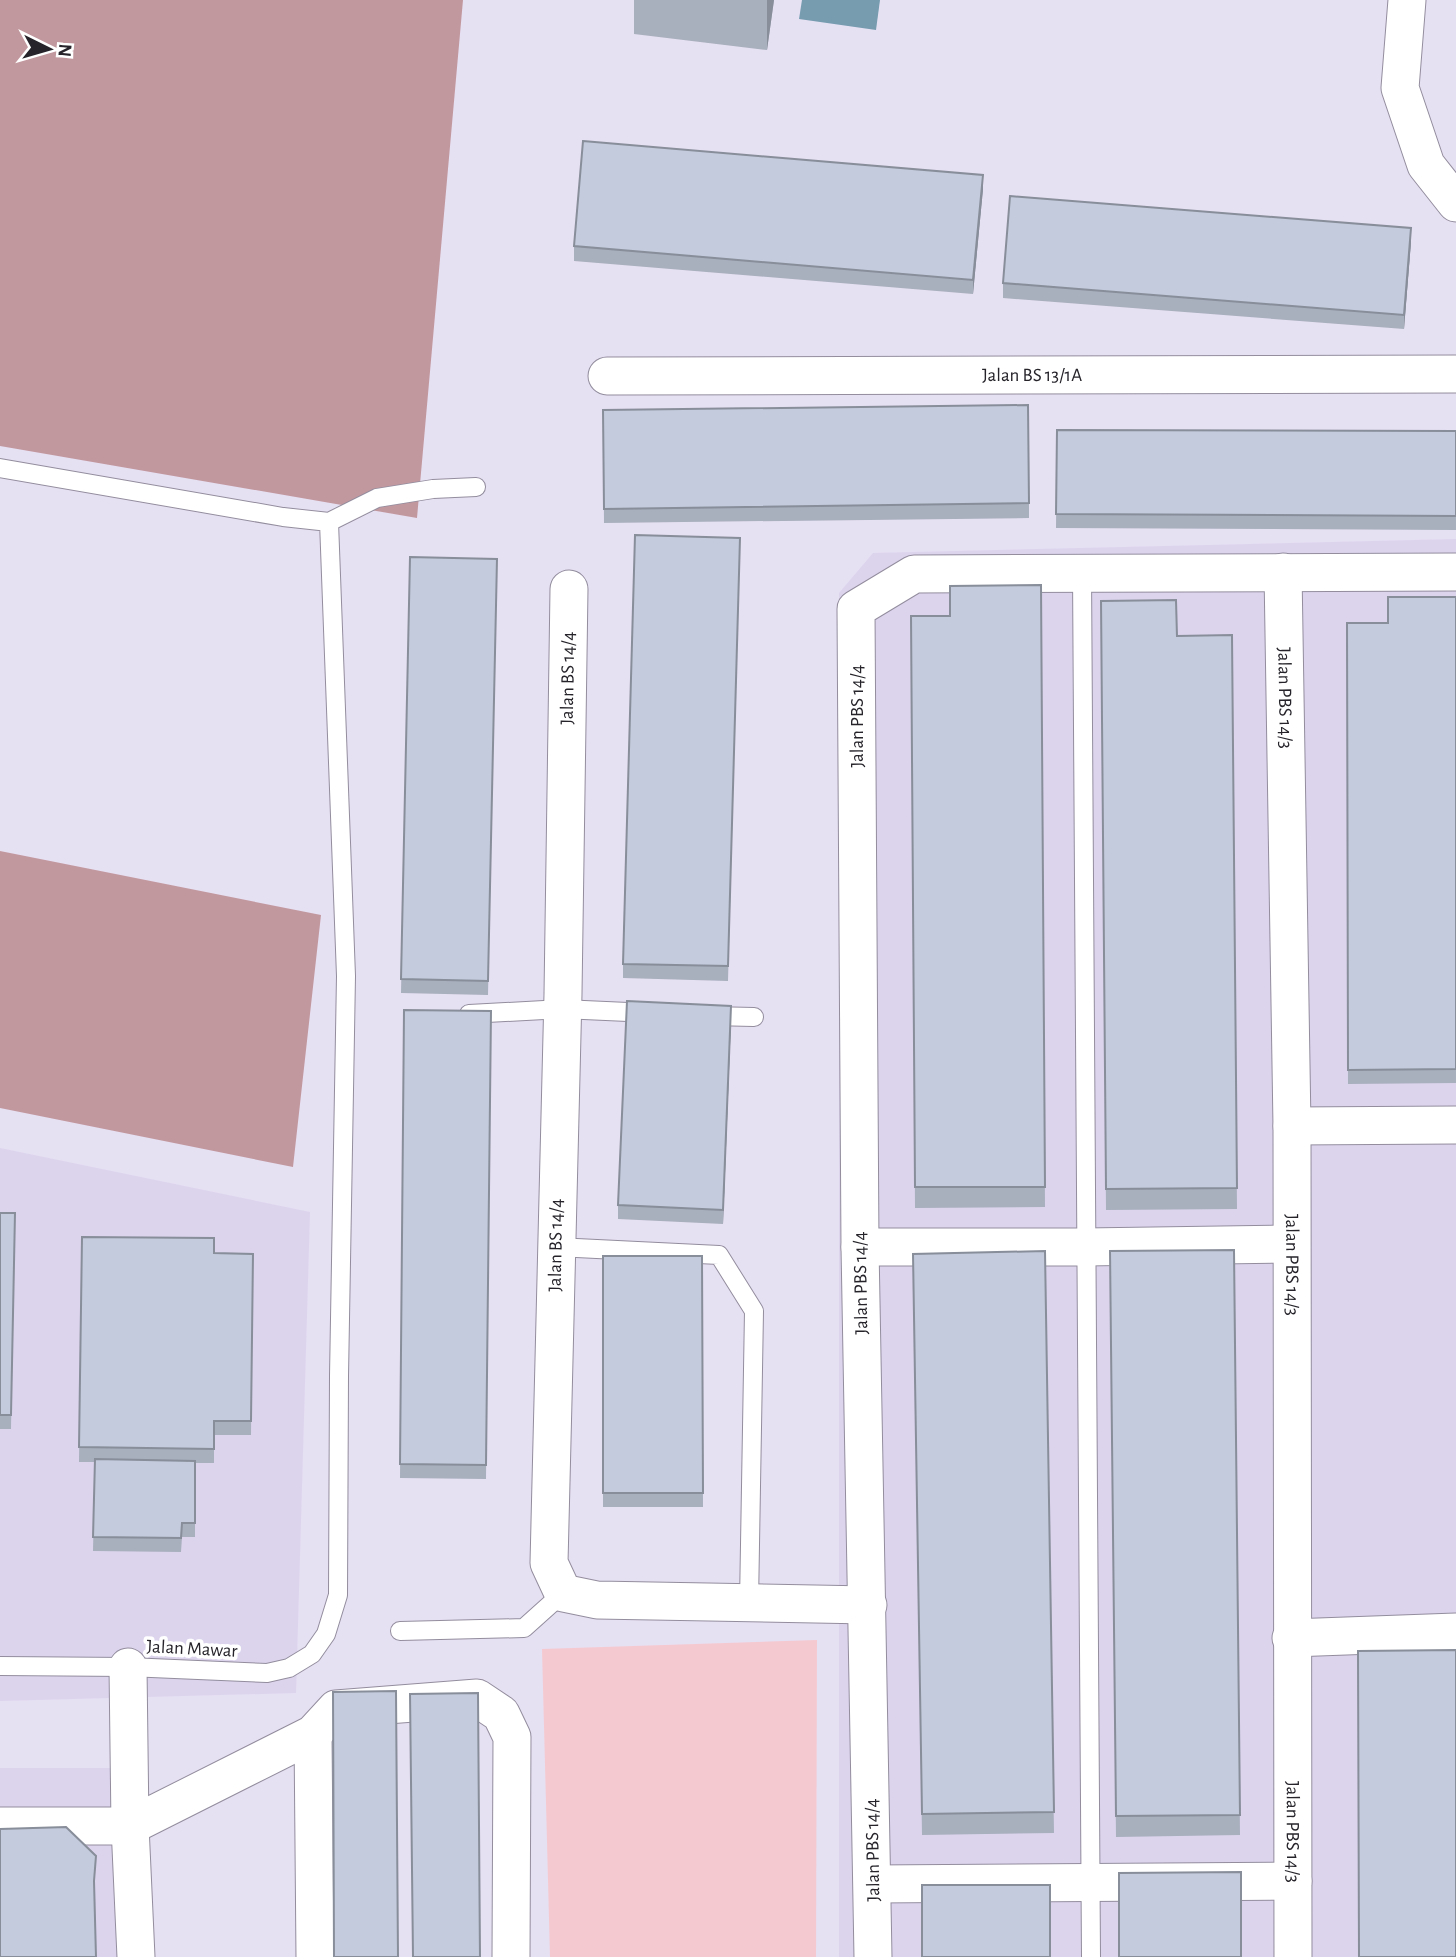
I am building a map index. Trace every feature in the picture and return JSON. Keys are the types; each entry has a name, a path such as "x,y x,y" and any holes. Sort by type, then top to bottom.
{"street":[{"path":"1407,0 1400,88 1426,165 1456,203"},
{"name":"Jalan BS 13/1A","path":"607,376 1456,374"},
{"path":"1082,572 1456,572"},
{"name":"Jalan PBS 14/4","path":"873,1957 874,1884 860,1247 856,609 915,574 1082,572"},
{"name":"Jalan PBS 14/3","path":"1283,572 1292,1126 1290,1244 1293,1957"},
{"name":"Jalan BS 14/4","path":"564,1593 550,1563 569,589"},
{"path":"1292,1126 1456,1125"},
{"path":"860,1247 1290,1244"},
{"path":"564,1593 597,1600 868,1605"},
{"path":"1292,1638 1456,1632"},
{"path":"128,1667 130,1826 136,1957"},
{"path":"0,1826 130,1826 313,1734 336,1709 477,1698 501,1714 512,1737 512,1957"},
{"path":"313,1734 315,1957"},
{"path":"874,1884 1293,1881"}],"lane":[{"path":"0,468 283,517 329,522 377,498 433,489 476,486"},
{"name":"Jalan Mawar","path":"0,1666 128,1667 267,1673 289,1668 312,1654 326,1634 338,1595 338,1376 346,976 329,522"},
{"path":"1082,572 1091,1957"},
{"path":"451,1016 562,1009 672,1014"},
{"path":"699,1015 754,1017"},
{"path":"556,1247 719,1255 754,1311 749,1603"},
{"path":"400,1631 524,1628 564,1593"}],"shaded area":[{"path":"0,0 463,0 417,518 0,446"},
{"path":"1456,539 1456,1957 839,1957 839,593 873,553"},
{"path":"0,851 321,915 293,1167 0,1108"},
{"path":"0,1148 310,1212 296,1693 0,1701"},
{"path":"817,1640 816,1957 550,1957 542,1649"},
{"path":"0,1768 133,1768 145,1957 0,1957"}],"water":[{"path":"802,0 880,0 876,30 799,19"}],"building":[{"path":"583,141 983,175 973,280 574,246"},
{"path":"1010,196 1411,228 1404,315 1003,283"},
{"path":"1028,405 1029,503 604,509 603,410"},
{"path":"1057,430 1456,431 1456,516 1056,514"},
{"path":"635,535 740,538 728,966 623,964"},
{"path":"410,557 497,559 488,981 401,979"},
{"path":"1041,585 1045,1187 915,1187 911,616 950,616 950,586"},
{"path":"1388,597 1456,597 1456,1069 1348,1070 1347,623 1388,623"},
{"path":"1176,600 1177,636 1232,635 1237,1188 1106,1189 1101,601"},
{"path":"627,1001 731,1006 723,1210 618,1205"},
{"path":"404,1010 491,1011 486,1465 400,1464"},
{"path":"0,1213 15,1213 11,1415 0,1415"},
{"path":"82,1237 214,1238 214,1253 253,1254 251,1421 214,1421 214,1449 79,1447"},
{"path":"1234,1250 1240,1815 1116,1816 1110,1251"},
{"path":"1045,1251 1054,1812 922,1814 913,1254"},
{"path":"603,1256 702,1256 703,1493 603,1493"},
{"path":"95,1459 195,1461 195,1523 182,1523 181,1538 93,1537"},
{"path":"1456,1650 1456,1957 1359,1957 1358,1651"},
{"path":"396,1691 398,1957 334,1957 333,1692"},
{"path":"478,1693 480,1957 413,1957 410,1694"},
{"path":"66,1827 96,1856 96,1957 0,1957 0,1829"},
{"path":"1241,1872 1241,1957 1119,1957 1119,1873"},
{"path":"922,1885 1050,1885 1050,1957 922,1957"}]}
